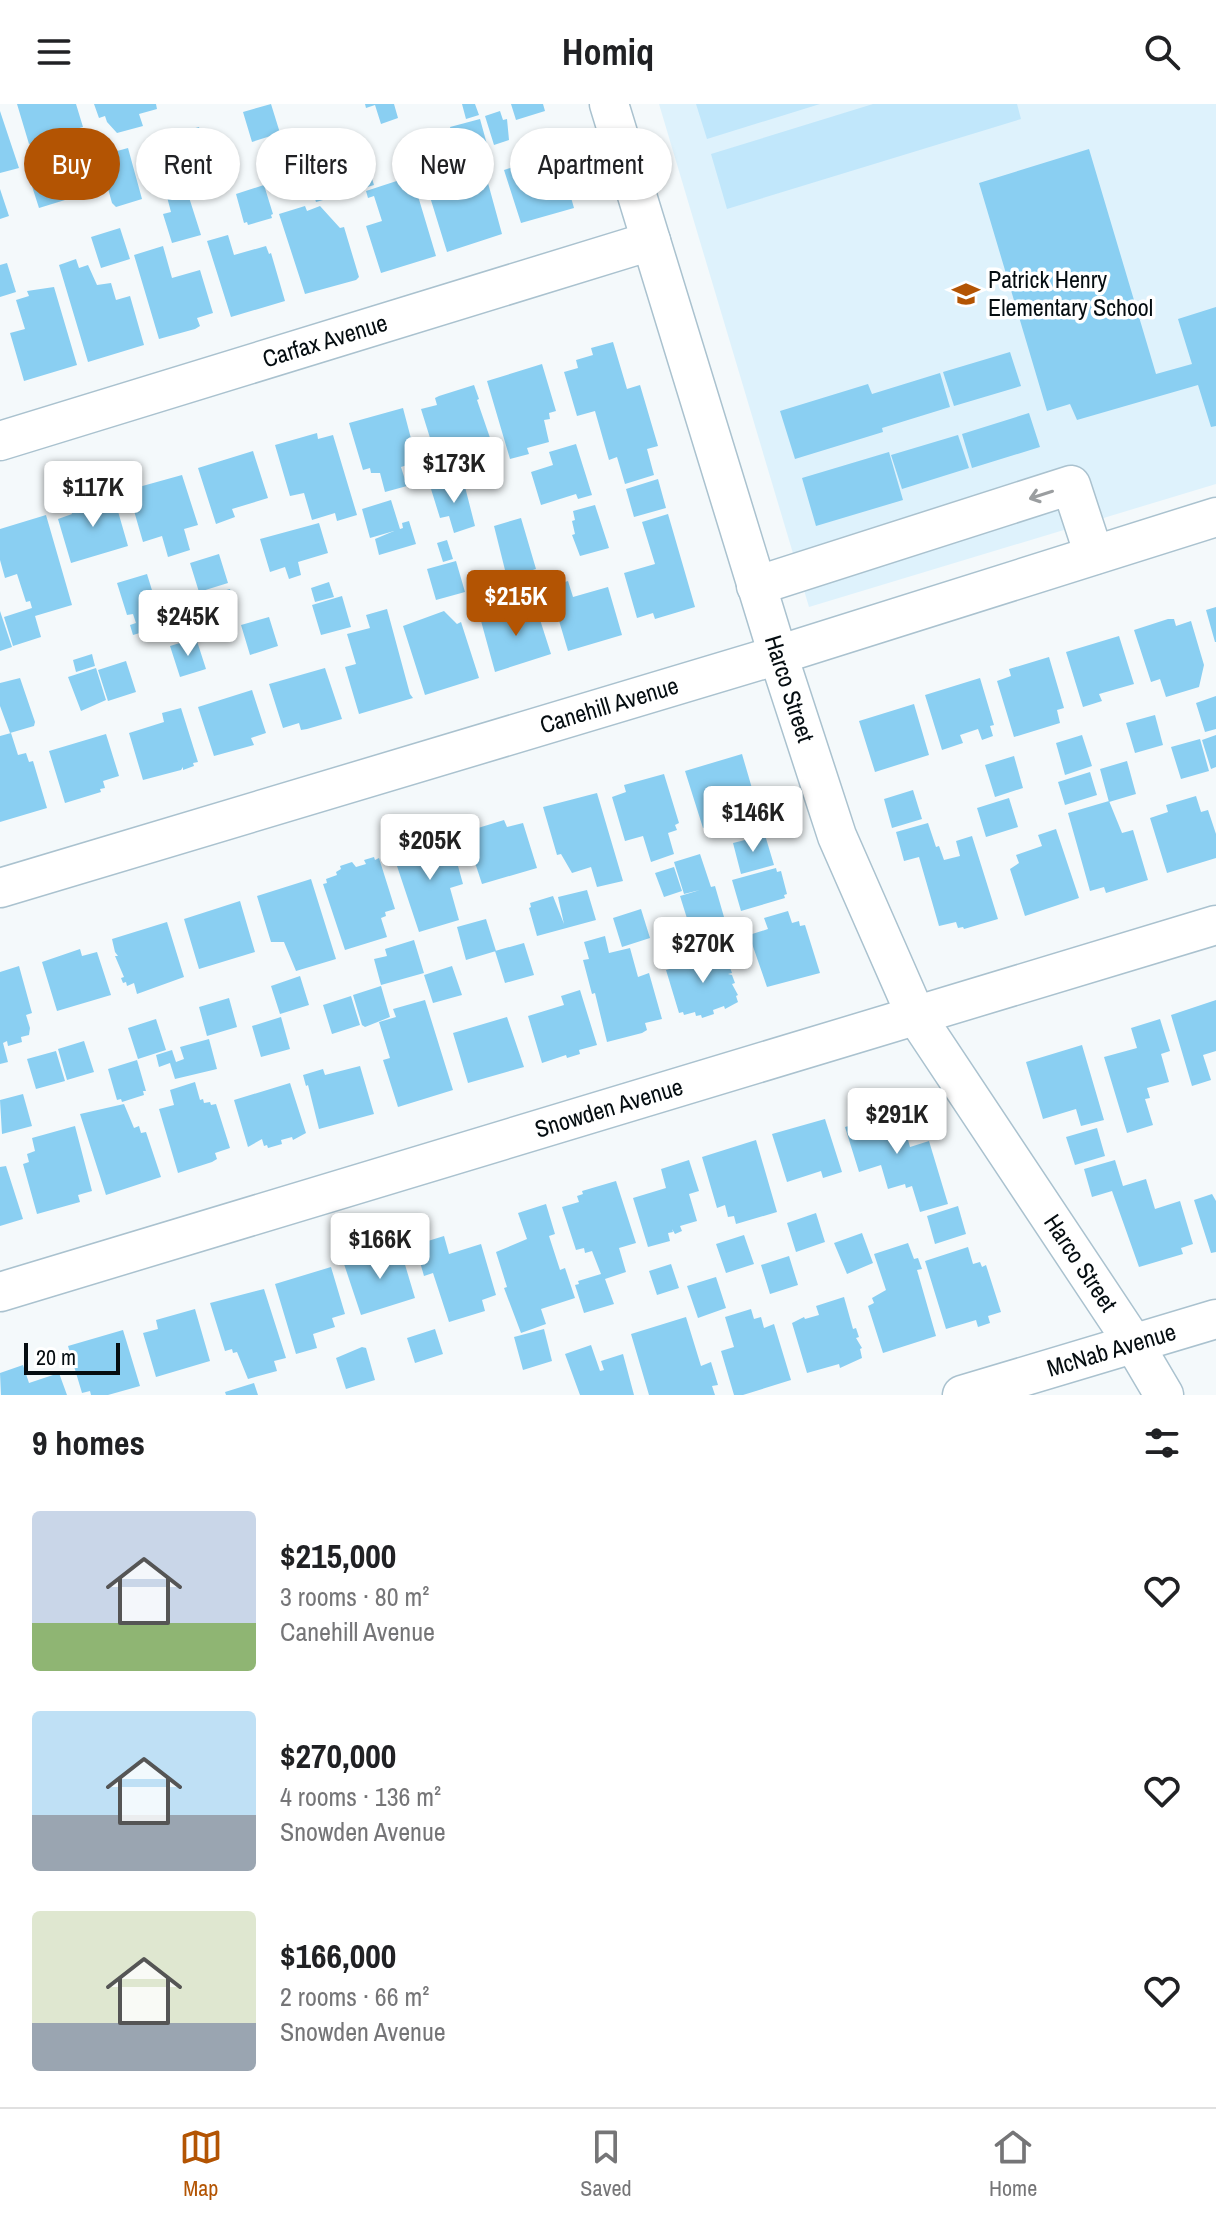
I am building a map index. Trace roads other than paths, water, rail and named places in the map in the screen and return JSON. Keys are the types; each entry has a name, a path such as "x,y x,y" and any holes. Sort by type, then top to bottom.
{"street":[{"name":"Harco Street","path":"609,104 756,586 837,836 916,1016 1134,1344 1164,1395"},
{"name":"Carfax Avenue","path":"0,441 651,241"},
{"path":"756,586 1071,485 1094,555"},
{"name":"Canehill Avenue","path":"0,888 778,655 1216,517"},
{"name":"Snowden Avenue","path":"0,1292 1216,925"},
{"name":"McNab Avenue","path":"962,1395 1216,1319"}],"place":[{"name":"Patrick Henry Elementary School","path":"966,294"}]}
